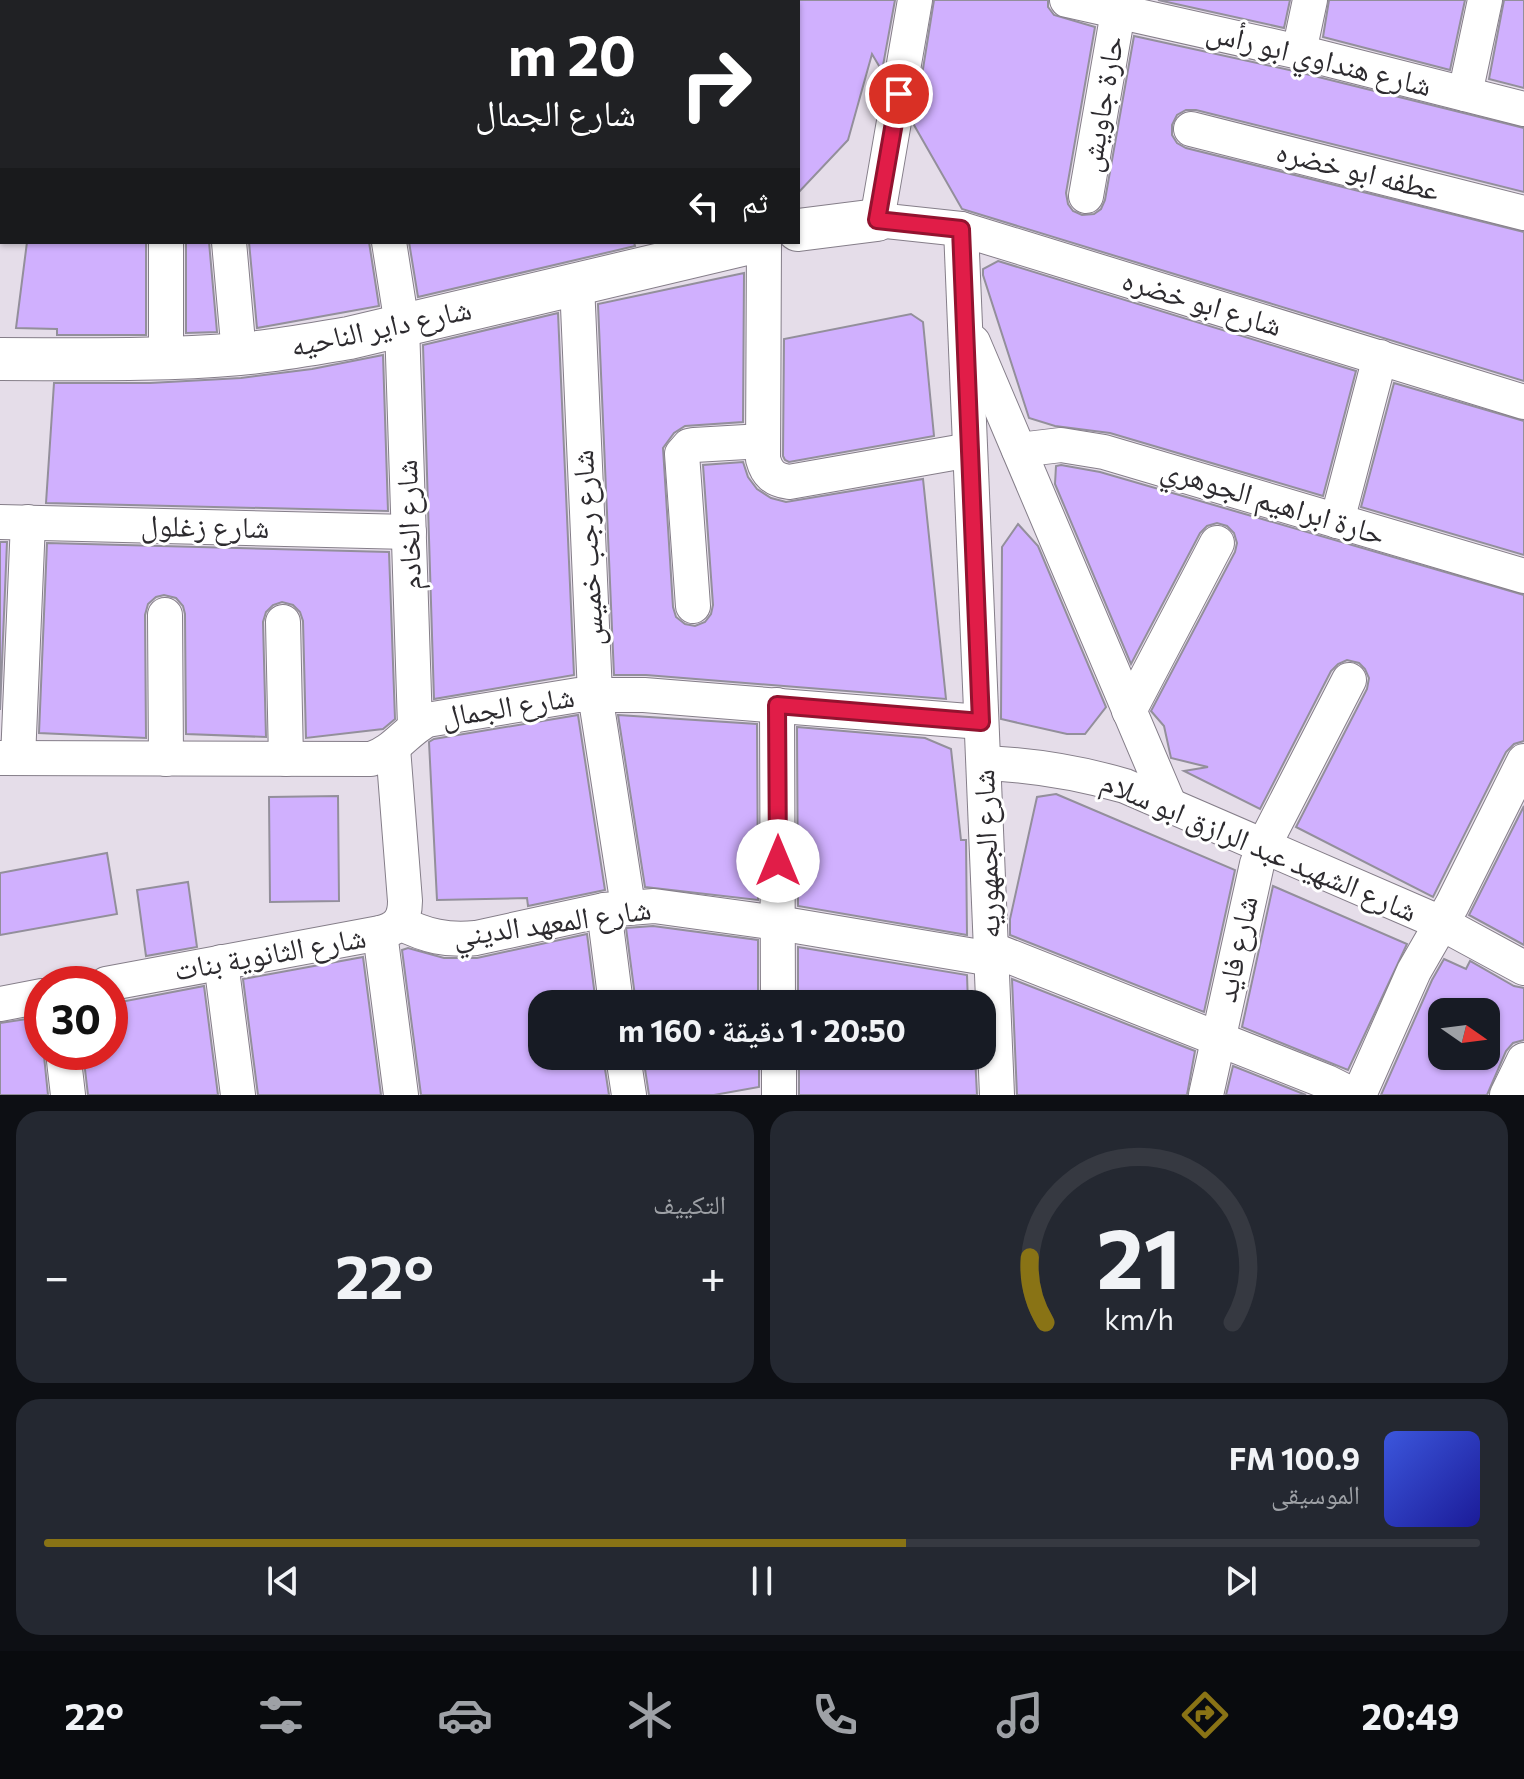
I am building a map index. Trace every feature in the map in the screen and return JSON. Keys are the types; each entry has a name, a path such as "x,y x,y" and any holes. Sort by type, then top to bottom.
{"street":[{"path":"800,230 877,220 915,0"},
{"path":"1299,52 1310,0"},
{"path":"1465,94 1485,0"},
{"name":"شارع هنداوي ابو رأس","path":"1078,1 1299,52 1524,109"},
{"name":"حارة جاويش","path":"1086,196 1118,12"},
{"name":"عطفه ابو خضره","path":"1191,129 1524,213"},
{"name":"شارع ابو خضره","path":"877,220 961,229 1524,402"},
{"name":"شارع الجمهوريه","path":"961,229 997,1095"},
{"path":"166,244 166,358"},
{"path":"229,244 239,354"},
{"name":"شارع الخادم","path":"389,244 402,325 409,532 404,737"},
{"name":"شارع داير الناحيه","path":"0,359 166,358 239,354 349,338 577,284 656,253 736,244"},
{"path":"764,244 763,441 766,469 779,481 789,482 970,450"},
{"name":"شارع رجب خميس","path":"577,284 595,694 616,908 616,990"},
{"path":"965,323 1169,804"},
{"path":"1337,521 1380,357"},
{"path":"693,606 682,454 694,445 763,441"},
{"name":"حارة ابراهيم الجوهري","path":"1019,450 1061,445 1104,452 1524,576"},
{"path":"9,758 14,522"},
{"name":"شارع زغلول","path":"14,522 409,532"},
{"path":"1129,711 1217,543"},
{"path":"165,615 166,759"},
{"path":"283,622 286,759"},
{"name":"شارع فايد","path":"1206,1095 1247,902 1264,845 1349,680"},
{"name":"شارع الجمال","path":"9,758 371,759 441,716 620,693 981,722"},
{"path":"777,705 778,990"},
{"name":"شارع الثانوية بنات","path":"128,980 390,928 405,913 404,737"},
{"path":"1359,1095 1414,971 1524,761"},
{"name":"شارع الشهيد عبد الرازق ابو سلام","path":"984,763 1031,765 1079,772 1125,786 1441,923 1524,968"},
{"name":"شارع المعهد الديني","path":"390,928 456,940 616,908 681,909 991,954 1218,1039 1353,1095"},
{"path":"390,928 401,1095"},
{"path":"221,962 238,1095"},
{"path":"0,1004 24,999"},
{"path":"1507,1095 1524,1060"},
{"path":"65,1070 68,1095"},
{"path":"625,1070 629,1095"},
{"path":"779,1070 779,1095"}],"building":[{"path":"800,0 895,0 882,71 872,54 848,140 800,191"},
{"path":"934,0 1048,0 1048,7 1054,15 1095,27 1066,193 1073,211 1082,215 1094,214 1101,209 1105,200 1134,36 1294,71 1524,128 1524,192 1196,110 1186,110 1177,115 1172,125 1172,135 1177,143 1186,148 1524,232 1524,381 962,209 914,125"},
{"path":"1158,0 1290,0 1284,28"},
{"path":"1329,0 1465,0 1450,70 1323,37"},
{"path":"1504,0 1524,0 1524,88 1489,79"},
{"path":"27,244 146,244 146,335 57,335 57,329 16,328"},
{"path":"186,244 209,244 217,332 186,333"},
{"path":"249,244 369,244 379,306 257,328"},
{"path":"409,244 635,246 418,297"},
{"path":"998,261 1356,371 1323,496 1110,433 1055,426 1029,418 983,275 983,269"},
{"path":"744,273 743,422 685,426 674,433 663,448 676,617 685,624 695,626 705,622 713,605 703,465 743,462 748,477 757,489 771,498 786,502 923,479 946,699 614,675 598,304"},
{"path":"558,313 574,675 434,699 423,345"},
{"path":"911,314 923,322 934,436 789,462 785,460 784,339"},
{"path":"383,355 388,511 46,503 54,383 150,383 241,378 312,369"},
{"path":"1394,383 1524,421 1524,555 1361,507"},
{"path":"1056,466 1100,472 1524,595 1524,741 1514,744 1506,752 1433,897 1296,827 1367,689 1369,678 1359,663 1347,660 1331,671 1260,809 1184,771 1208,767 1171,758 1164,726 1151,711 1235,552 1237,543 1234,533 1227,526 1217,523 1207,526 1200,533 1131,664 1055,484"},
{"path":"1018,524 1038,546 1106,707 1085,734 1067,734 1001,719 1002,547"},
{"path":"0,542 7,542 0,710"},
{"path":"47,543 389,552 395,719 383,729 306,738 303,621 293,605 282,602 266,612 263,622 266,737 186,734 185,614 176,598 164,595 148,604 145,615 146,738 39,733"},
{"path":"578,715 605,890 528,906 527,898 437,900 429,742"},
{"path":"618,715 757,724 758,900 645,887"},
{"path":"797,727 925,738 951,749 961,840 966,840 967,935 798,906"},
{"path":"1056,794 1235,870 1204,1012 1010,935 1010,919 1037,797"},
{"path":"338,796 339,901 270,902 269,797"},
{"path":"1524,806 1524,945 1469,915"},
{"path":"107,853 117,914 0,935 0,873"},
{"path":"188,882 197,947 146,956 137,890"},
{"path":"1273,886 1407,944 1348,1070 1242,1027"},
{"path":"653,926 758,940 758,990 634,990 626,928"},
{"path":"587,934 594,990 528,990 528,1070 605,1070 609,1095 421,1095 402,950 408,948 444,958 477,958"},
{"path":"798,947 967,975 968,990 798,990"},
{"path":"363,957 381,1095 258,1095 243,979"},
{"path":"1444,959 1466,969 1470,961 1514,986 1524,988 1524,1040 1513,1043 1500,1065 1500,998 1428,998 1428,1070 1498,1070 1487,1095 1381,1095"},
{"path":"1012,979 1195,1051 1187,1095 1017,1095"},
{"path":"204,986 218,1095 88,1095 85,1070 128,1070 128,1001"},
{"path":"24,1019 24,1070 45,1070 48,1095 0,1095 0,1023"},
{"path":"1233,1066 1306,1095 1226,1095"},
{"path":"645,1070 759,1070 759,1087 714,1095 649,1095"},
{"path":"799,1070 976,1070 977,1095 799,1095"}],"route":[{"path":"778,861 777,705 981,722 961,229 877,220 899,94"}]}
